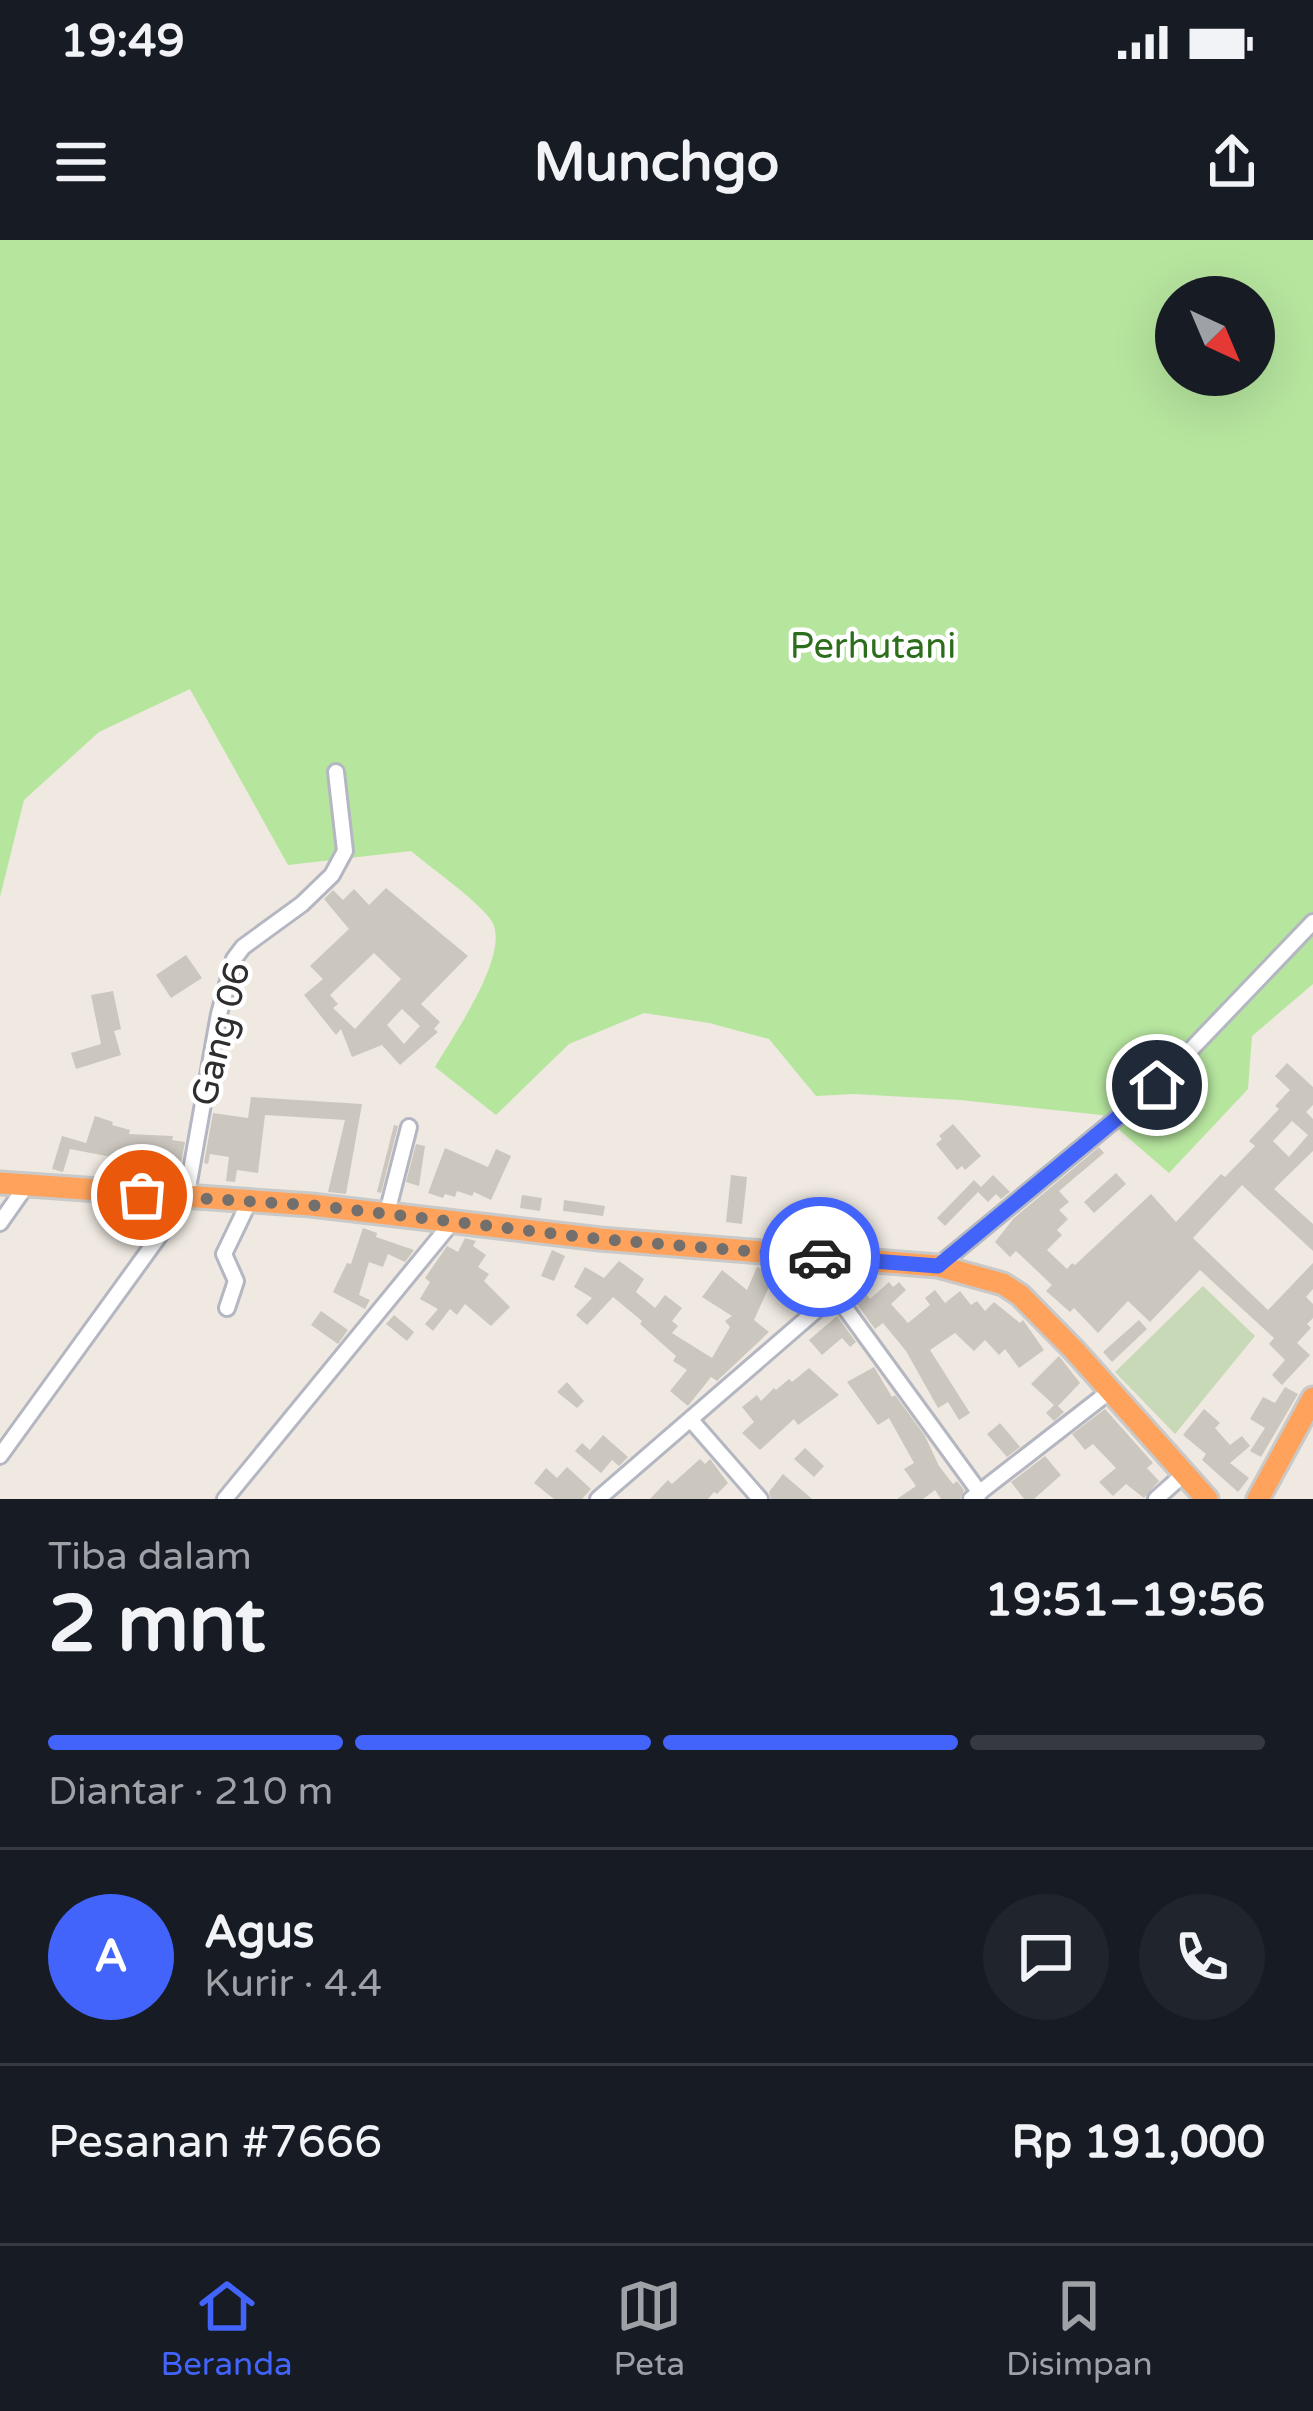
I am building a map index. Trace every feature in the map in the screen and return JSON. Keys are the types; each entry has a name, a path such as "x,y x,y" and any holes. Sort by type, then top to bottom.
{"highway":[{"path":"0,1184 387,1213 600,1239 938,1266 1003,1284 1020,1295 1207,1499"},
{"path":"1262,1494 1313,1398"}],"street":[{"name":"Gang 06","path":"187,1199 219,1014 234,959 332,875 345,851 335,772"},
{"path":"938,1266 1157,1085 1313,922"},
{"path":"387,1213 409,1126"},
{"path":"0,1222 26,1186"},
{"path":"0,1456 187,1199"},
{"path":"227,1309 236,1281 224,1254 249,1202"},
{"path":"226,1499 453,1221"},
{"path":"598,1499 835,1294 865,1260"},
{"path":"835,1294 975,1496 1110,1391"},
{"path":"691,1420 760,1499"},
{"path":"1156,1499 1184,1474"}],"green space":[{"name":"Perhutani","path":"0,240 1313,240 1313,984 1252,1036 1248,1089 1169,1173 1102,1115 960,1100 816,1096 769,1039 644,1013 569,1044 496,1115 435,1067 487,973 496,934 491,920 411,851 288,865 190,689 99,732 24,800 0,897"},
{"path":"1203,1286 1255,1336 1175,1434 1115,1372"}],"building":[{"path":"386,888 468,956 421,1004 440,1022 434,1029 438,1032 400,1065 382,1045 352,1057 341,1029 336,1035 304,995 323,979 310,966 349,929 324,899 333,890 343,900 354,889 369,905","holes":["374,953 401,979 355,1029 333,1008 338,1004 330,995","402,1009 420,1026 404,1044 387,1025"]},
{"path":"186,955 202,978 171,998 156,975"},
{"path":"113,991 121,1029 114,1031 121,1055 76,1069 71,1053 101,1044 91,995"},
{"path":"1287,1063 1313,1087 1313,1105 1306,1112 1313,1119 1313,1151 1274,1189 1313,1224 1313,1251 1242,1185 1193,1238 1268,1310 1313,1263 1313,1289 1306,1297 1313,1304 1313,1318 1307,1324 1311,1328 1297,1343 1310,1355 1282,1385 1272,1375 1285,1360 1269,1344 1274,1338 1200,1270 1150,1322 1128,1301 1098,1333 1074,1308 1070,1312 1046,1291 1052,1285 1016,1251 1010,1257 995,1242 1014,1218 1099,1147 1104,1153 1059,1191 1069,1202 1059,1210 1068,1219 1057,1230 1062,1235 1047,1250 1067,1269 1075,1265 1151,1194 1176,1222 1255,1146 1249,1141 1290,1090 1275,1076","holes":["1292,1121 1308,1135 1289,1157 1273,1141"]},
{"path":"251,1097 362,1104 346,1194 328,1192 345,1120 265,1115 258,1173 237,1170 235,1182 226,1181 229,1157 210,1154 208,1164 204,1163 213,1113 248,1118"},
{"path":"95,1116 130,1130 129,1134 173,1136 172,1140 185,1142 179,1173 124,1172 127,1160 70,1149 63,1172 52,1169 62,1136 86,1143"},
{"path":"953,1124 981,1156 965,1170 962,1166 957,1170 936,1144"},
{"path":"394,1125 398,1126 381,1193 377,1192"},
{"path":"416,1144 425,1146 419,1186 406,1182"},
{"path":"445,1148 488,1167 496,1149 511,1156 491,1200 474,1192 472,1196 457,1191 455,1197 445,1194 443,1198 428,1193"},
{"path":"1116,1173 1126,1184 1094,1213 1084,1202"},
{"path":"731,1175 747,1177 742,1224 726,1222"},
{"path":"993,1175 1010,1192 1001,1199 996,1194 988,1202 978,1192 945,1226 937,1218 974,1180 981,1187"},
{"path":"522,1195 542,1198 540,1211 520,1208"},
{"path":"564,1200 605,1206 603,1216 563,1211"},
{"path":"363,1228 414,1250 405,1262 388,1254 383,1267 369,1262 359,1295 370,1300 365,1309 333,1292 347,1263 351,1264"},
{"path":"465,1238 476,1241 473,1246 486,1255 478,1267 489,1274 484,1281 510,1307 491,1326 465,1304 457,1315 450,1309 433,1331 425,1324 438,1309 420,1299 430,1282 425,1278 447,1246 458,1252"},
{"path":"552,1250 565,1256 554,1281 541,1276"},
{"path":"619,1261 644,1279 636,1292 655,1308 665,1295 682,1308 672,1321 678,1326 672,1333 712,1358 730,1327 725,1321 732,1316 702,1297 722,1270 747,1290 757,1267 822,1289 803,1307 769,1287 754,1320 769,1332 717,1381 711,1377 688,1406 670,1391 687,1370 613,1297 587,1325 576,1315 592,1298 574,1287 585,1267 604,1278"},
{"path":"889,1282 893,1287 899,1282 906,1290 891,1304 908,1323 930,1305 925,1298 935,1290 945,1303 960,1291 971,1305 977,1301 985,1311 994,1302 1020,1323 1023,1320 1044,1350 1019,1368 1005,1349 999,1355 985,1340 974,1351 955,1333 930,1350 970,1413 959,1420 948,1402 938,1408 906,1351 883,1323 875,1329 853,1299 863,1290 870,1299"},
{"path":"321,1311 348,1330 338,1344 311,1325"},
{"path":"394,1315 414,1332 407,1341 386,1324"},
{"path":"837,1316 856,1342 850,1347 842,1338 822,1355 809,1340"},
{"path":"1139,1320 1147,1329 1112,1362 1103,1352"},
{"path":"1059,1356 1080,1383 1058,1406 1064,1412 1054,1421 1046,1413 1054,1405 1031,1384"},
{"path":"874,1367 925,1436 939,1466 964,1490 960,1499 941,1499 935,1490 923,1499 897,1499 916,1486 904,1469 914,1463 889,1418 878,1425 847,1382"},
{"path":"809,1368 839,1395 798,1425 794,1419 760,1450 742,1433 754,1422 742,1407 757,1395 761,1401"},
{"path":"567,1382 584,1401 577,1408 557,1392"},
{"path":"1285,1387 1298,1394 1261,1457 1250,1451 1265,1428 1250,1419 1263,1397 1275,1403"},
{"path":"1105,1409 1153,1463 1147,1468 1159,1481 1144,1498 1126,1484 1113,1496 1099,1482 1116,1468 1093,1444 1085,1450 1072,1434"},
{"path":"1204,1409 1220,1423 1215,1428 1230,1445 1242,1436 1250,1446 1230,1463 1249,1478 1238,1492 1202,1460 1206,1454 1183,1435"},
{"path":"1000,1423 1020,1447 1007,1457 987,1434"},
{"path":"603,1435 628,1457 619,1466 612,1460 601,1473 575,1451 582,1443 590,1450"},
{"path":"805,1448 824,1466 814,1477 794,1459"},
{"path":"1045,1456 1061,1475 1034,1499 1024,1499 1011,1482"},
{"path":"700,1459 705,1464 710,1459 728,1483 717,1494 708,1499 650,1499 668,1480 672,1484"},
{"path":"567,1467 591,1489 582,1499 554,1499 534,1483 546,1468 557,1478"},
{"path":"783,1474 812,1499 771,1499 769,1492"}],"way so far":[{"path":"142,1195 311,1205 600,1239 820,1257"}],"route":[{"path":"820,1257 938,1266 1157,1085"}]}
